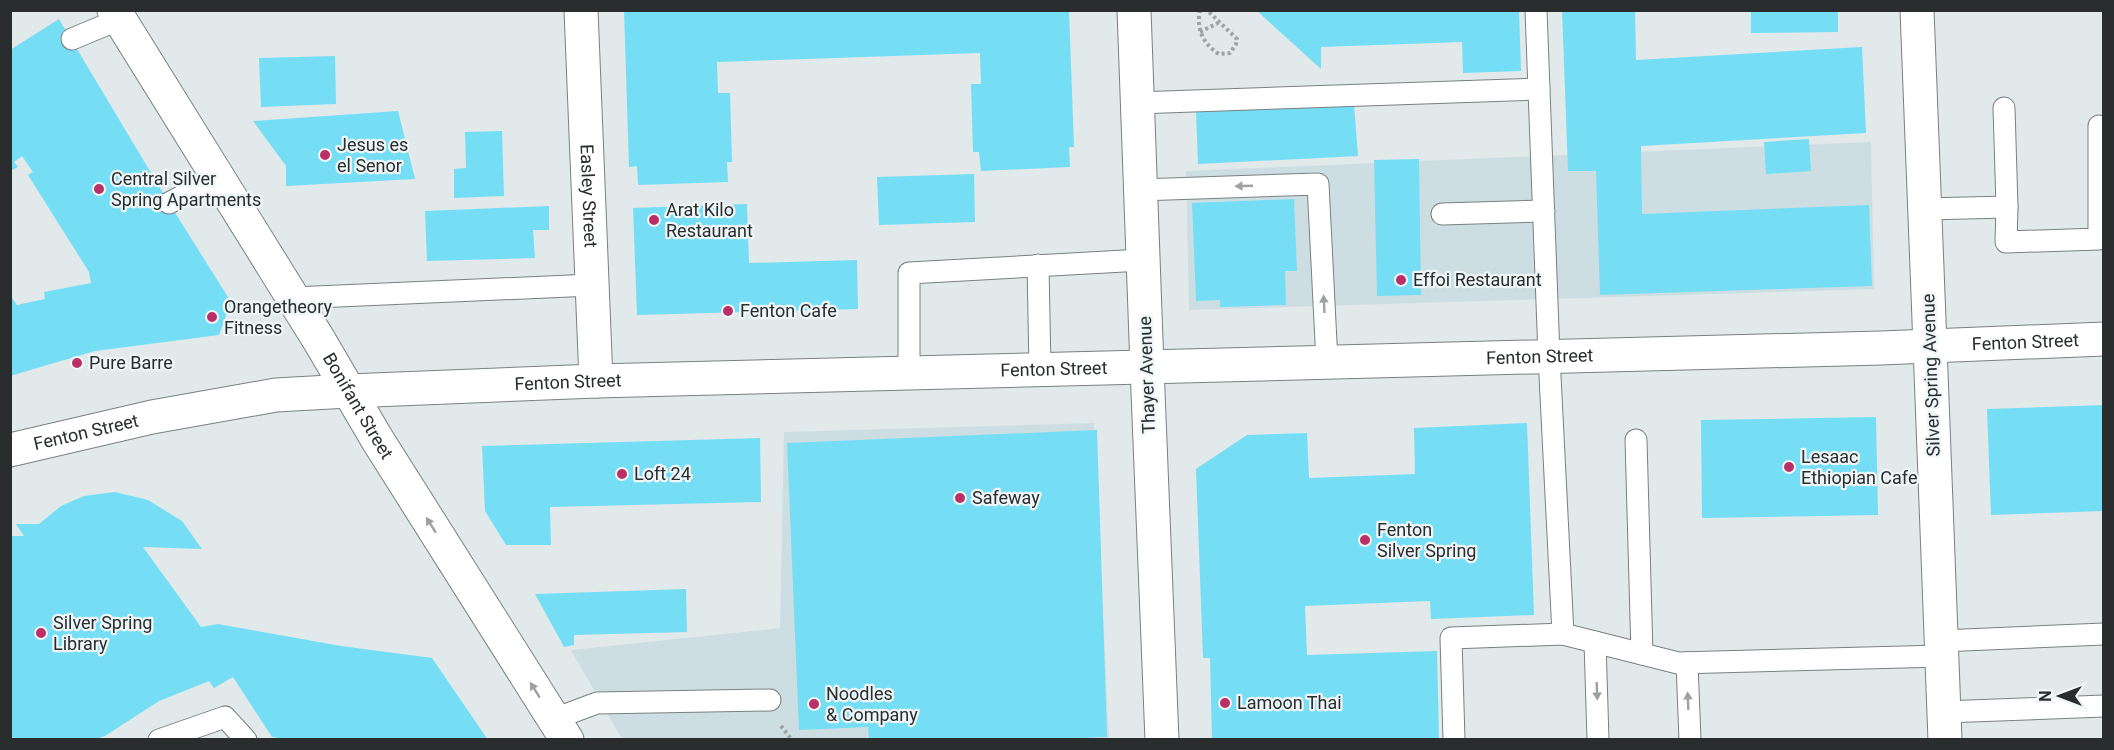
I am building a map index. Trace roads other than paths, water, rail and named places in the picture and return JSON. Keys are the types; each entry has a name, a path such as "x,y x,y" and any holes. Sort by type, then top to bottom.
{"street":[{"name":"Easley Street","path":"581,10 596,381"},
{"name":"Thayer Avenue","path":"1134,10 1139,190 1162,740"},
{"name":"Silver Spring Avenue","path":"1917,10 1945,726"},
{"name":"Bonifant Street","path":"117,15 293,298 348,391 560,729"},
{"name":"Fenton Street","path":"10,450 152,417 276,395 348,391 596,381 1930,346 2103,339"}],"lane":[{"path":"1536,10 1549,356 1563,634"},
{"path":"72,39 117,15"},
{"path":"1136,102 1539,89"},
{"path":"2004,108 2006,242 2099,239 2099,126"},
{"path":"169,203 218,177"},
{"path":"1139,190 1318,184 1327,362"},
{"path":"1924,209 2007,207"},
{"path":"1442,214 1544,210"},
{"path":"909,373 909,273 1142,260"},
{"path":"1038,266 1040,369"},
{"path":"293,298 592,285"},
{"path":"1636,440 1642,654"},
{"path":"1454,740 1450,638 1563,634 1678,663 1687,663 1942,649 2103,634"},
{"path":"1595,642 1599,740"},
{"path":"1687,663 1690,740"},
{"path":"560,729 597,703 770,700"},
{"path":"1945,726 2103,706"},
{"path":"159,740 225,717 246,740"}],"place":[{"name":"Jesus es el Senor","path":"325,155"},
{"name":"Central Silver Spring Apartments","path":"99,189"},
{"name":"Arat Kilo Restaurant","path":"654,220"},
{"name":"Effoi Restaurant","path":"1401,280"},
{"name":"Fenton Cafe","path":"728,311"},
{"name":"Orangetheory Fitness","path":"212,317"},
{"name":"Pure Barre","path":"77,363"},
{"name":"Lesaac Ethiopian Cafe","path":"1789,467"},
{"name":"Loft 24","path":"622,474"},
{"name":"Safeway","path":"960,498"},
{"name":"Fenton Silver Spring","path":"1365,540"},
{"name":"Silver Spring Library","path":"41,633"},
{"name":"Lamoon Thai","path":"1225,703"},
{"name":"Noodles & Company","path":"814,704"}]}
